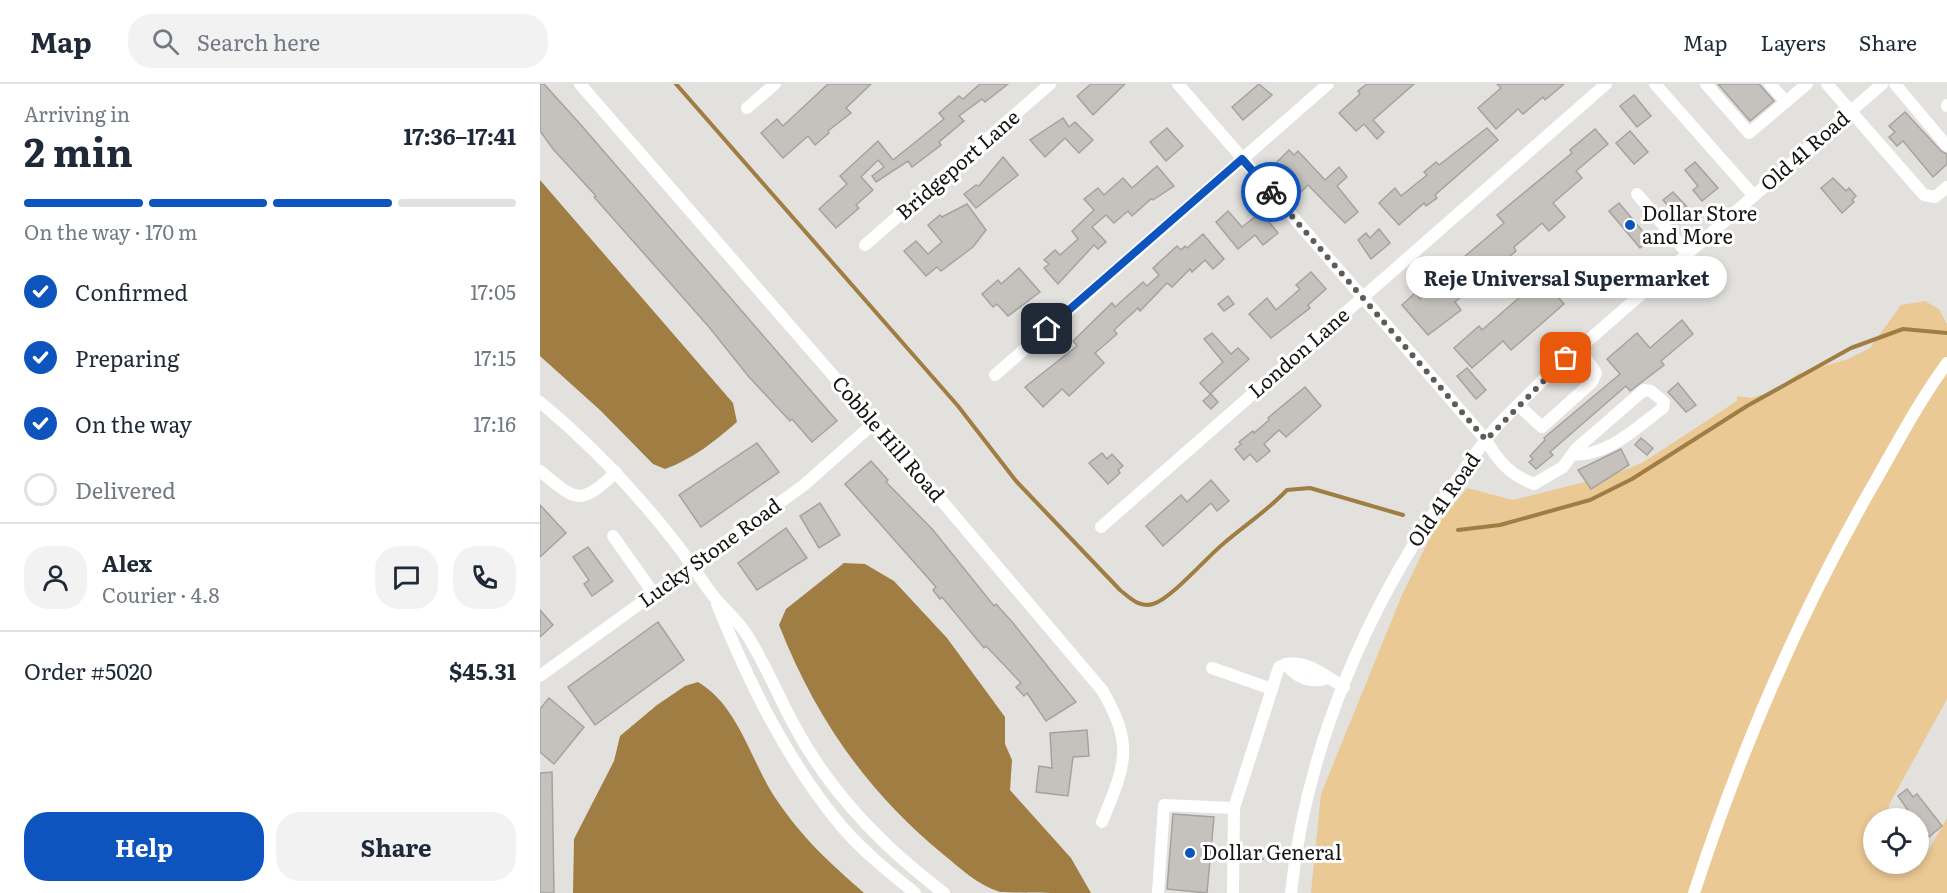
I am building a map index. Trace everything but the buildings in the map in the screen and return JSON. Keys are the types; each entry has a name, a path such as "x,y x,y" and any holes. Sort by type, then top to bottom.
{"street":[{"name":"Cobble Hill Road","path":"580,84 1090,674 1111,704 1122,734 1124,765 1102,822"},
{"path":"747,108 775,84"},
{"name":"Bridgeport Lane","path":"866,245 1050,84"},
{"path":"1178,84 1486,440 1500,463 1521,479 1534,484 1563,467 1572,455 1644,390 1652,390 1664,402 1663,408 1603,451 1589,455 1572,455"},
{"path":"995,375 1328,84"},
{"name":"London Lane","path":"1101,527 1606,84"},
{"path":"1655,84 1754,196"},
{"path":"1706,84 1749,133 1807,84"},
{"path":"1770,84 1786,102"},
{"path":"1827,84 1924,195 1935,197 1947,187"},
{"name":"Old 41 Road","path":"1291,893 1306,807 1344,687 1392,578 1434,512 1486,440 1518,405 1578,347 1882,84"},
{"path":"1895,84 1947,146"},
{"path":"1637,194 1687,253"},
{"path":"1518,405 1542,427 1592,382 1596,373 1578,347"},
{"path":"1694,893 1718,821 1755,724 1795,634 1848,528 1947,363"},
{"path":"540,402 616,472 694,566 714,597 744,631 766,667 794,726 825,774 865,825 907,865 944,893"},
{"name":"Lucky Stone Road","path":"540,676 804,485 874,423"},
{"path":"540,471 560,489 578,496 596,491 616,472"},
{"path":"613,536 654,594"},
{"path":"714,597 735,649 794,761 844,830 886,870 915,893"},
{"path":"1233,893 1234,808 1279,667 1295,663 1307,666 1344,687"},
{"path":"1212,668 1272,689"},
{"path":"1158,893 1164,805 1234,808"}],"path":[{"path":"1233,858 1265,859"}],"shaded area":[{"path":"540,180 733,403 737,422 712,443 685,460 665,469 653,464 601,411 540,356"},
{"path":"1925,301 1939,309 1947,324 1947,699 1889,808 1863,808 1863,874 1929,874 1929,849 1947,818 1947,893 1311,893 1321,794 1402,595 1435,527 1467,488 1513,500 1609,476 1642,463 1737,401 1737,396 1751,398 1773,391 1798,374 1848,359 1870,348 1901,305"},
{"path":"844,563 865,564 894,581 947,638 1005,717 1005,744 1012,760 1010,790 1071,858 1091,893 1000,892 977,881 916,831 867,779 846,751 809,691 779,625 786,609"},
{"path":"698,682 724,705 743,736 767,784 796,826 864,893 573,893 574,839 614,761 620,736 657,705 685,686"}],"waterway":[{"path":"676,84 958,406 1016,481 1120,590 1135,601 1143,605 1161,601 1287,490 1310,488 1403,515"},
{"path":"1458,530 1500,525 1590,500 1632,479 1747,406 1851,348 1903,329 1947,333"}],"way so far":[{"path":"1271,192 1486,440 1497,426 1566,358"}],"place":[{"name":"Dollar Store and More","path":"1630,225"},
{"name":"Reje Universal Supermarket","path":"1566,358"},
{"name":"Dollar General","path":"1190,853"}],"route":[{"path":"1047,329 1242,159 1271,192"}]}
